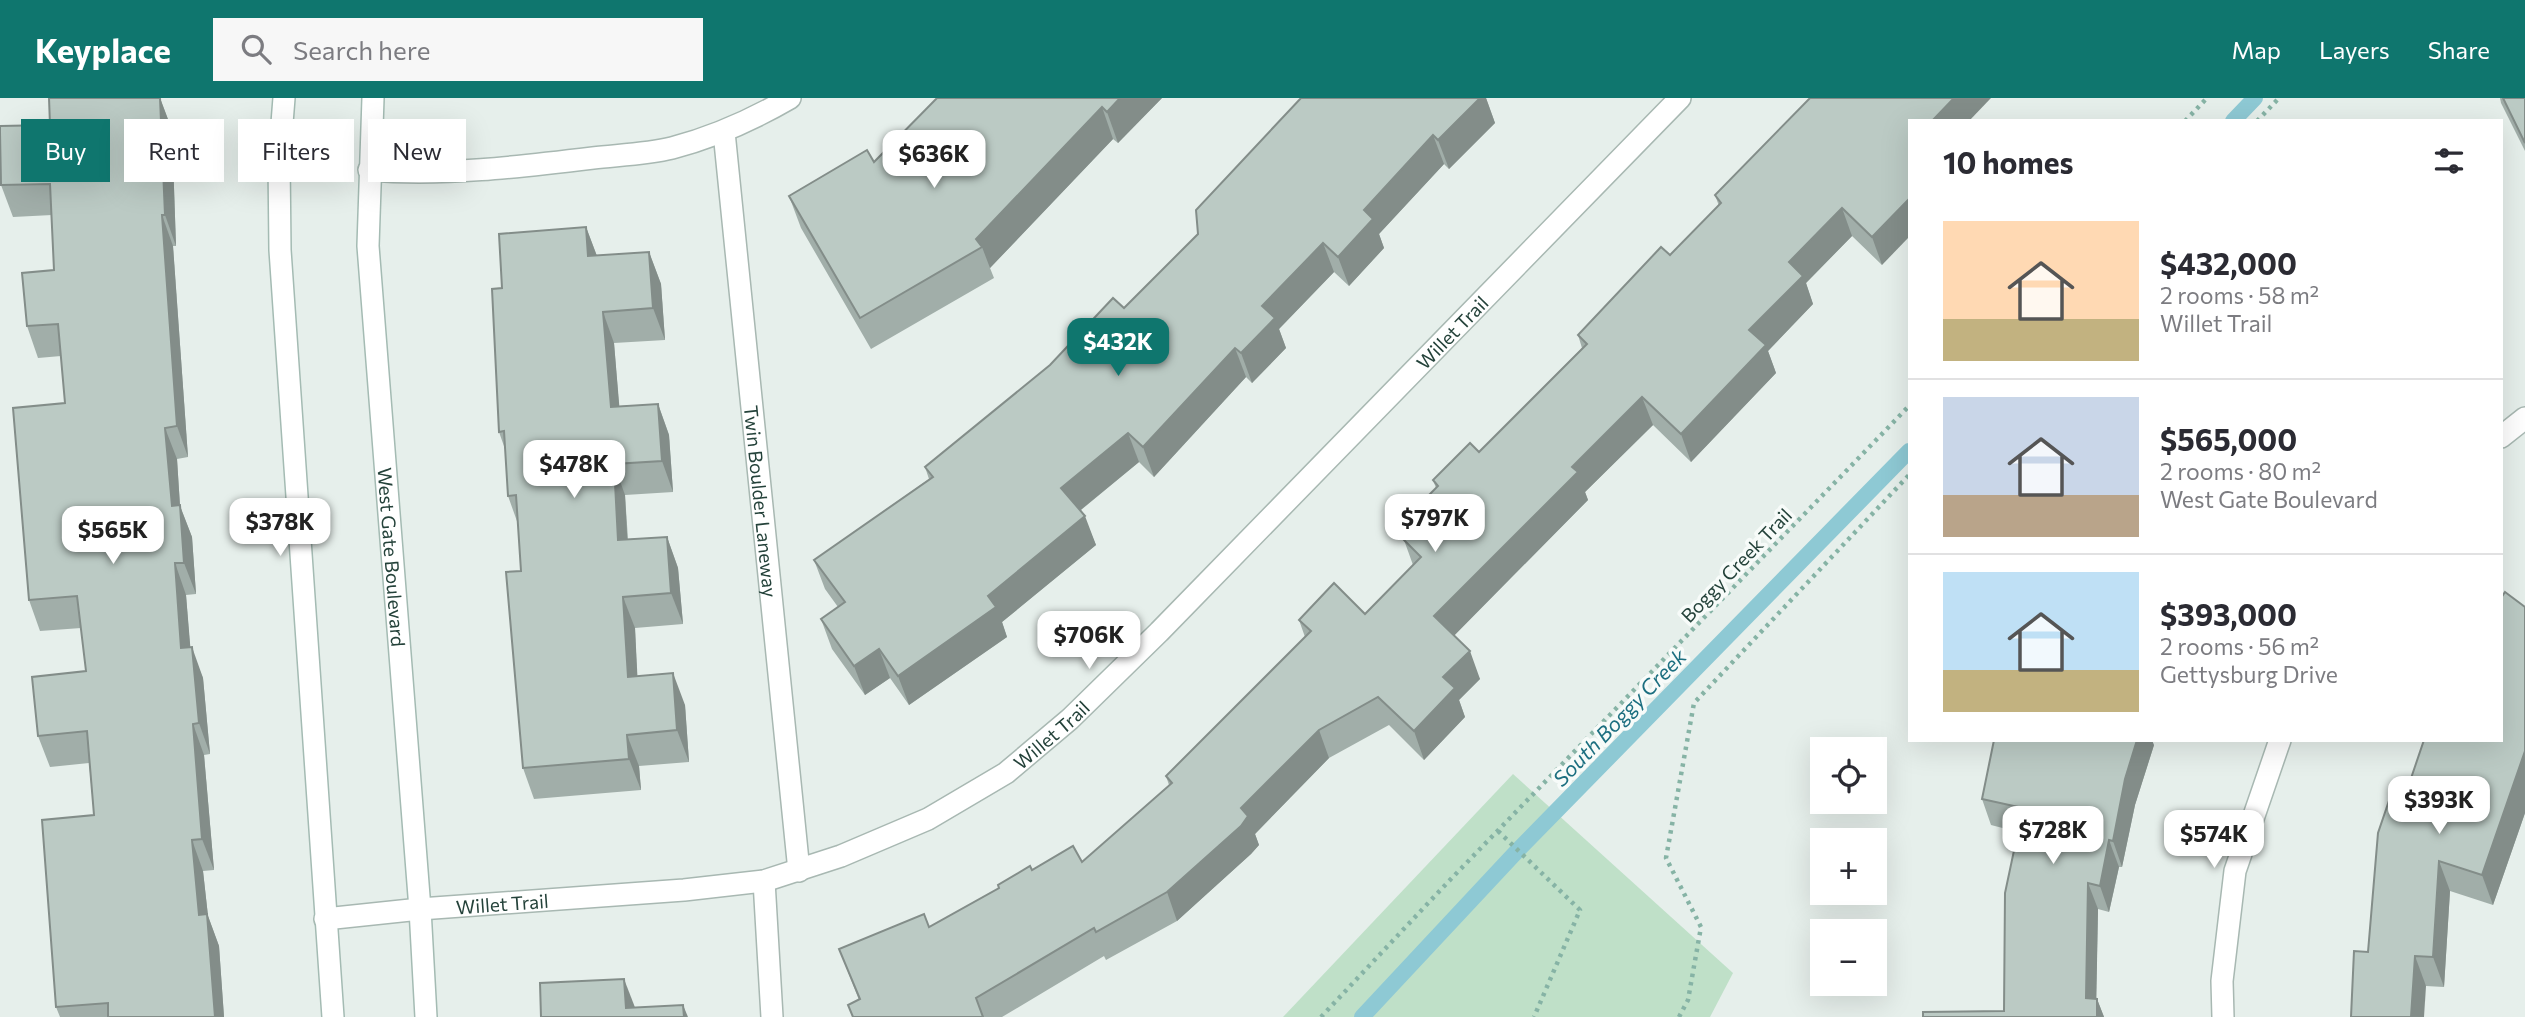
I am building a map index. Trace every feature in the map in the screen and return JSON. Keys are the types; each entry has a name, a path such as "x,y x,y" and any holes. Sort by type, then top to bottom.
{"street":[{"path":"284,98 279,161 280,250 333,1017"},
{"name":"West Gate Boulevard","path":"372,119 373,98"},
{"path":"466,169 543,164 670,148 724,132 756,108 790,98"},
{"name":"Willet Trail","path":"325,919 764,881 841,856 928,819 1006,773 1070,719 1169,622 1680,98"},
{"name":"Twin Boulder Laneway","path":"724,132 799,871"},
{"name":"West Gate Boulevard","path":"369,182 368,246 426,1017"},
{"path":"2503,435 2525,418"},
{"path":"2223,1017 2222,981 2235,871 2279,742"},
{"path":"764,881 772,1017"}],"path":[{"path":"2187,119 2207,98"},
{"path":"2259,119 2279,98"},
{"name":"Boggy Creek Trail","path":"1321,1017 1908,407"},
{"path":"1679,1017 1688,1000 1700,927 1666,858 1694,703 1908,476"},
{"path":"1498,831 1580,910 1534,1017"}],"green space":[{"path":"1513,774 1733,973 1710,1017 1283,1017"}],"building":[{"path":"49,98 160,98 161,119 124,119 124,182 164,182 165,215 162,215 177,426 165,428 172,506 180,505 184,563 175,563 181,648 192,647 199,723 193,724 202,839 192,840 199,915 207,914 215,1017 108,1017 108,1003 56,1007 42,820 94,815 87,731 38,736 32,677 86,671 77,596 29,600 13,408 65,403 58,324 27,326 22,273 54,270 50,184 1,185 0,126 21,126 21,182 110,182 110,119 50,119"},
{"path":"937,98 1120,98 1107,112 1102,107 976,239 982,247 860,318 789,196 867,150 874,162"},
{"path":"1301,98 1480,98 1438,140 1433,135 1364,210 1373,219 1338,257 1323,243 1262,306 1275,318 1241,353 1235,348 1143,447 1128,433 1061,488 1085,516 988,596 996,607 898,676 879,649 854,666 821,619 845,602 814,560 933,477 925,467 1050,365 1113,298 1124,308 1198,234 1196,210"},
{"path":"1810,98 1954,98 1934,119 1908,119 1908,200 1872,237 1842,208 1789,262 1803,276 1749,330 1766,345 1681,434 1642,397 1572,467 1578,472 1434,616 1470,651 1443,677 1455,688 1414,731 1378,697 1319,730 1241,808 1248,816 1241,826 1167,892 1096,932 1094,928 976,998 983,1017 853,1017 848,1005 860,999 839,949 924,914 929,927 999,888 998,885 1030,866 1032,870 1073,846 1082,862 1172,783 1166,776 1311,631 1299,620 1334,583 1365,614 1421,557 1404,540 1440,504 1430,494 1438,486 1433,480 1470,443 1479,452 1587,344 1578,335 1661,247 1670,255 1721,203 1715,195"},
{"path":"2503,98 2525,98 2525,143"},
{"path":"586,227 588,256 649,252 653,308 603,312 611,407 658,404 662,461 614,464 618,540 667,537 671,593 623,597 628,677 673,673 677,730 627,735 629,759 523,768 506,572 521,571 516,495 508,496 504,431 499,432 492,289 502,288 499,234"},
{"path":"2505,592 2525,607 2525,751 2482,875 2439,861 2433,957 2415,956 2411,1017 2351,1017 2354,951 2368,952 2378,833 2393,789 2406,793 2423,742 2503,742"},
{"path":"1994,742 2136,742 2125,779 2113,841 2109,840 2100,886 2088,883 2086,998 2097,999 2097,1017 1923,1017 1923,1012 2004,1011 2005,893 2023,808 1982,799"},
{"path":"624,979 626,1008 683,1005 684,1017 541,1017 540,983"}],"waterway":[{"name":"South Boggy Creek","path":"2235,119 2255,98"},
{"name":"South Boggy Creek","path":"1362,1017 1518,850 1908,452"}]}
